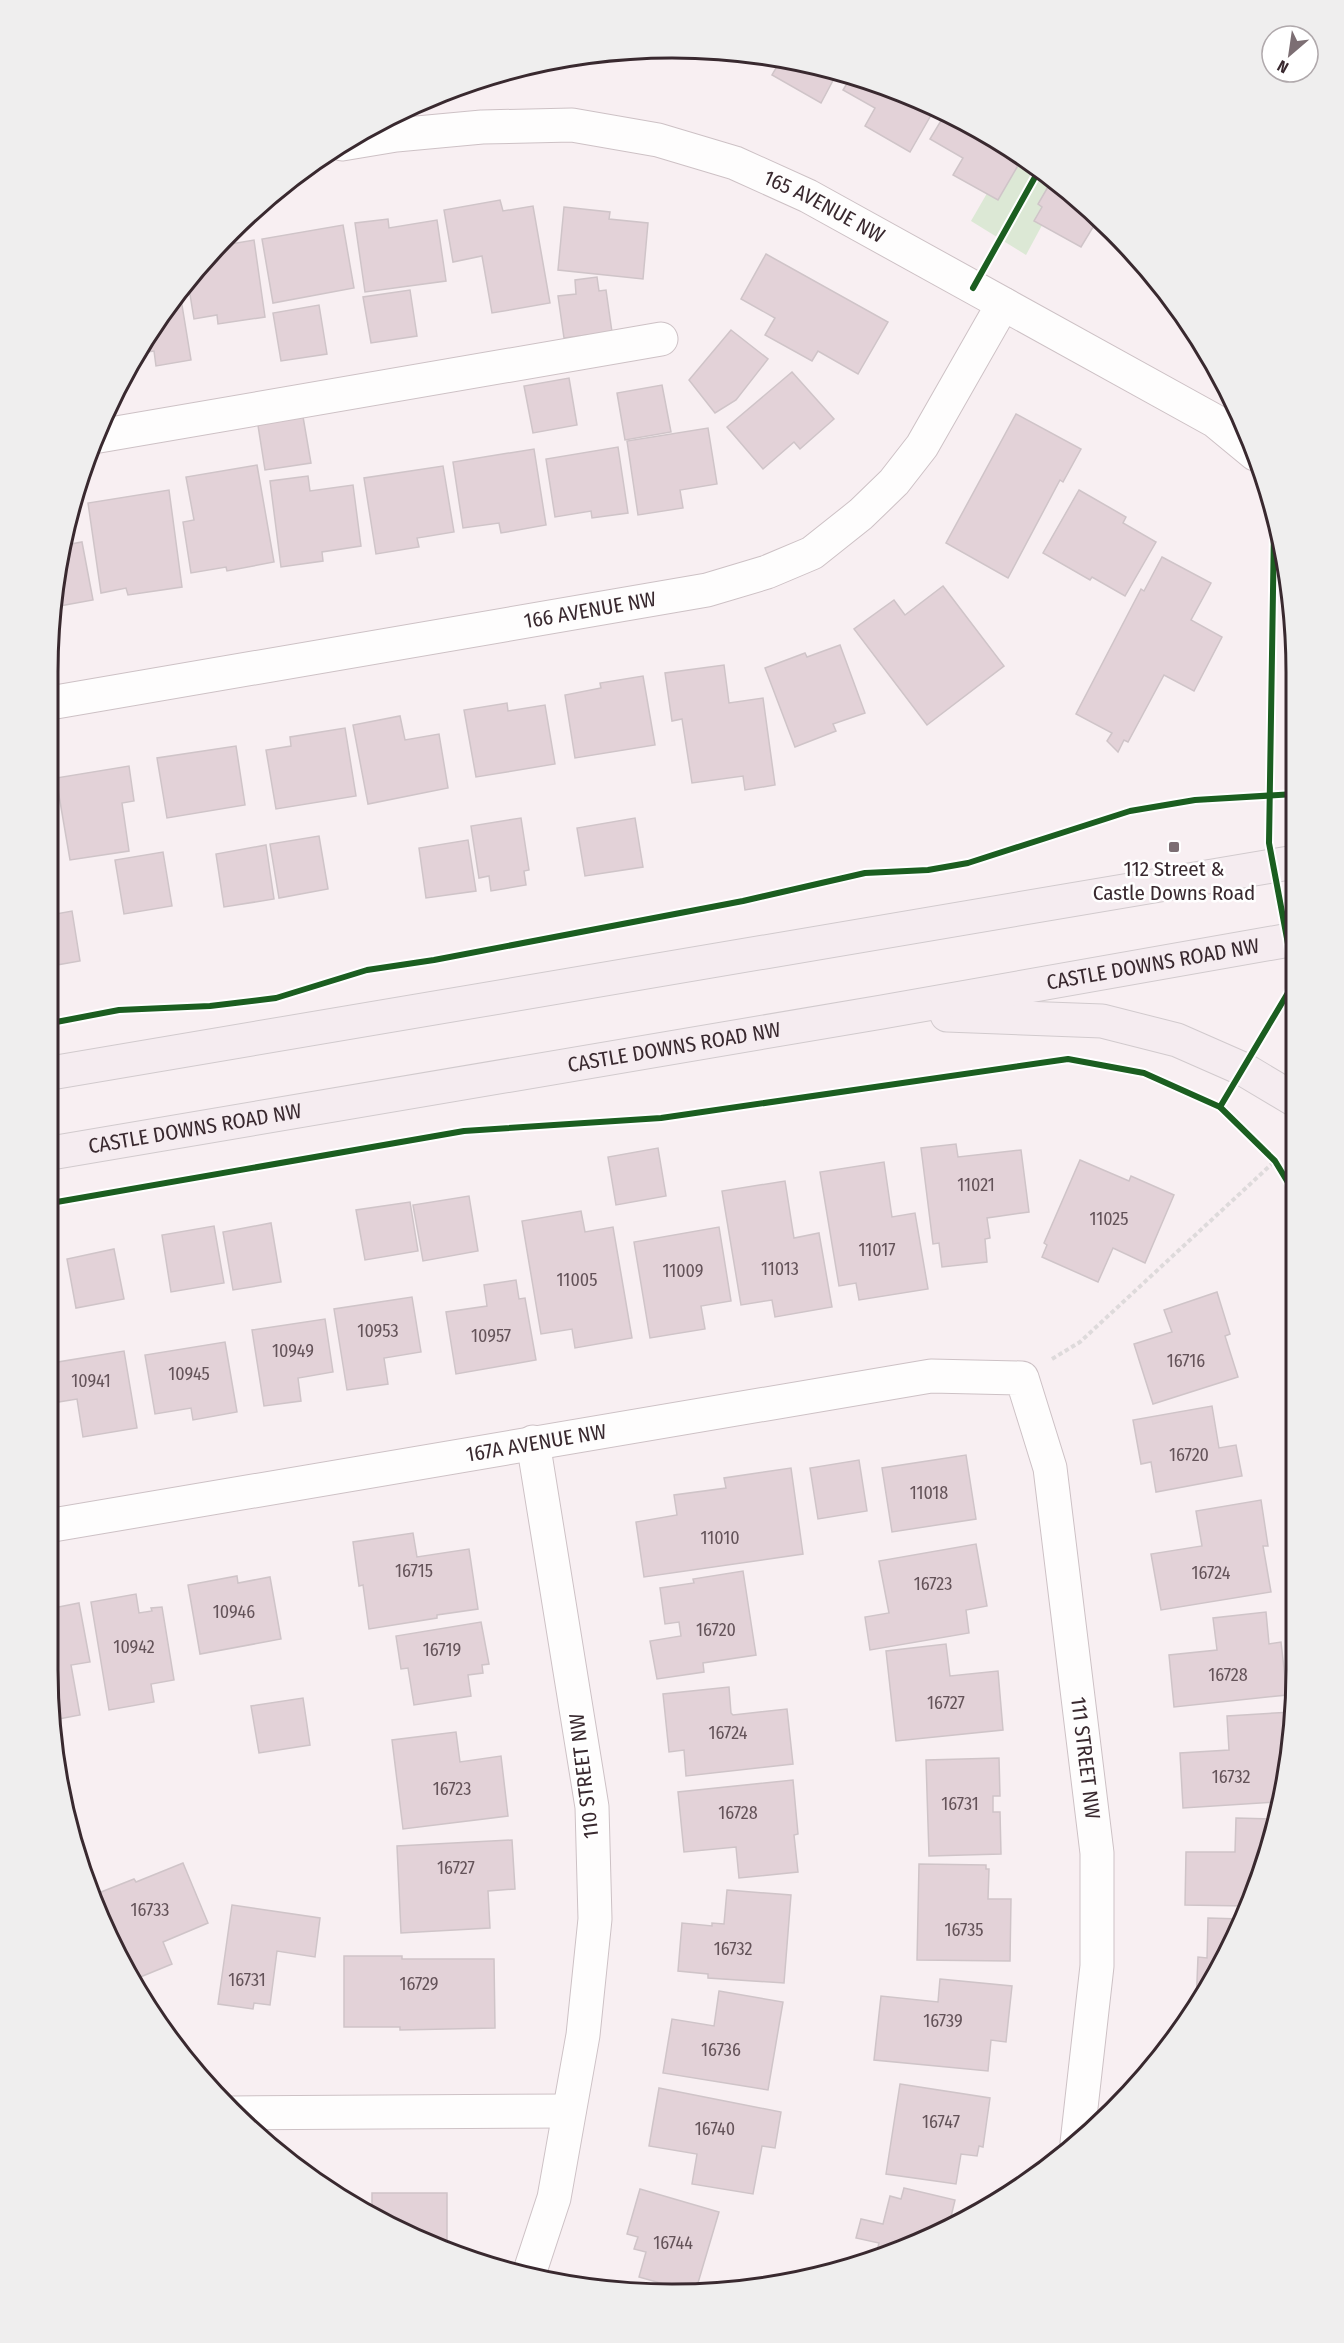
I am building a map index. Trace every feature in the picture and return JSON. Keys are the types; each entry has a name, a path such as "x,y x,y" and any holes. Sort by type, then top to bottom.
{"main road":[{"path":"58,1072 1286,864"},
{"name":"CASTLE DOWNS ROAD NW","path":"58,1152 882,1012 1286,941"},
{"path":"882,1012 1102,1021 1177,1040 1243,1069 1286,1095"}],"street":[{"name":"165 AVENUE NW","path":"367,140 482,127 572,125 658,140 735,163 808,196 1215,420 1241,442"},
{"name":"166 AVENUE NW","path":"58,703 707,590 767,572 812,553 861,514 894,482 921,446 1003,304"},
{"path":"106,435 661,339"},
{"name":"167A AVENUE NW","path":"58,1524 931,1376 1022,1377"},
{"name":"111 STREET NW","path":"1022,1377 1050,1468 1097,1853 1097,1966 1078,2131"},
{"name":"110 STREET NW","path":"531,2268 554,2198 583,2035 595,1919 592,1808 533,1442"},
{"path":"247,2113 569,2111"}],"path":[{"path":"1268,1154 1281,1170"},
{"path":"1022,1377 1080,1342 1275,1161"}],"green space":[{"path":"1007,158 1058,196 1026,255 971,221"}],"building":[{"path":"776,68 833,80 821,103 772,75"},
{"path":"847,84 907,105 930,116 910,152 865,126 875,108 843,90"},
{"path":"941,121 1018,166 998,200 953,175 963,158 930,139"},
{"path":"1048,187 1096,229 1093,227 1081,247 1034,221 1042,207 1038,204"},
{"path":"500,200 503,211 533,206 550,303 492,313 482,256 453,262 444,210"},
{"path":"564,207 610,212 609,219 648,223 643,279 558,270"},
{"path":"388,219 389,228 437,220 446,281 365,292 355,223"},
{"path":"343,225 354,288 273,303 262,239"},
{"path":"254,240 265,317 218,324 217,315 194,319 190,293 233,244"},
{"path":"766,254 888,322 858,374 818,351 812,361 765,335 775,318 741,299"},
{"path":"597,277 599,291 606,290 612,332 564,338 558,296 576,294 575,280"},
{"path":"410,290 417,336 371,343 363,297"},
{"path":"182,304 191,360 156,366 154,351 149,352"},
{"path":"319,305 327,354 281,361 273,313"},
{"path":"731,330 768,359 736,400 715,413 689,380"},
{"path":"792,372 834,419 800,449 794,442 763,469 727,427"},
{"path":"569,378 577,425 533,433 524,386"},
{"path":"662,385 671,432 625,440 617,393"},
{"path":"302,411 311,463 265,470 257,419"},
{"path":"1016,414 1081,449 1063,482 1060,480 1008,578 946,543"},
{"path":"708,428 717,484 680,490 683,508 638,515 627,441"},
{"path":"618,447 628,513 592,518 591,511 555,517 546,459"},
{"path":"534,449 546,525 501,533 499,523 463,528 453,462"},
{"path":"257,465 274,562 227,571 226,567 191,573 183,522 194,520 186,477"},
{"path":"443,466 454,532 417,538 419,547 376,554 364,478"},
{"path":"308,476 310,491 353,485 361,546 322,552 323,561 281,567 270,481"},
{"path":"169,490 182,587 128,595 126,588 101,593 88,503"},
{"path":"1079,490 1126,517 1123,523 1156,542 1125,596 1092,577 1090,580 1043,553"},
{"path":"82,542 93,600 63,605 64,592 72,544"},
{"path":"1162,557 1211,583 1191,620 1222,637 1194,691 1164,675 1128,742 1124,740 1118,752 1107,741 1112,733 1076,714 1141,589 1144,591"},
{"path":"943,586 1004,666 927,725 854,629 894,600 905,615"},
{"path":"840,645 865,713 833,724 836,731 795,747 765,668 805,653 807,657"},
{"path":"724,665 729,703 763,698 775,785 745,790 743,776 692,783 682,719 672,721 665,673"},
{"path":"643,676 655,745 575,758 565,695 601,688 600,683"},
{"path":"507,703 508,711 545,705 555,764 476,777 464,710"},
{"path":"400,716 405,740 439,734 448,788 368,804 353,725"},
{"path":"345,728 356,796 276,809 266,750 291,746 290,737"},
{"path":"236,746 245,805 167,818 157,758"},
{"path":"129,766 134,801 122,803 129,851 70,860 58,778"},
{"path":"521,818 529,870 524,871 526,885 491,891 489,876 479,878 471,826"},
{"path":"635,818 643,867 585,876 577,828"},
{"path":"319,836 328,889 279,898 270,844"},
{"path":"468,840 476,891 426,898 419,848"},
{"path":"266,845 274,899 224,907 216,854"},
{"path":"163,852 172,906 124,914 115,860"},
{"path":"72,911 80,961 58,965 58,914"},
{"path":"956,1144 958,1157 1021,1150 1029,1212 987,1218 990,1238 985,1239 987,1262 942,1267 939,1243 933,1244 921,1148"},
{"path":"658,1148 666,1196 616,1205 608,1157"},
{"path":"1080,1160 1129,1181 1131,1176 1174,1195 1145,1263 1113,1248 1098,1282 1042,1257 1047,1245 1044,1243"},
{"path":"884,1162 892,1217 915,1213 928,1289 859,1300 856,1283 839,1286 820,1172"},
{"path":"785,1181 794,1238 819,1233 832,1307 775,1317 772,1300 741,1305 722,1191"},
{"path":"469,1196 478,1251 423,1261 413,1205"},
{"path":"410,1202 418,1251 365,1260 356,1210"},
{"path":"581,1211 585,1232 613,1227 632,1338 575,1348 572,1329 541,1334 522,1221"},
{"path":"271,1223 281,1282 233,1290 223,1232"},
{"path":"214,1226 224,1283 171,1292 162,1235"},
{"path":"719,1227 731,1301 701,1306 705,1329 650,1338 634,1242"},
{"path":"114,1249 124,1299 76,1308 67,1259"},
{"path":"516,1280 519,1299 525,1298 536,1360 456,1374 446,1312 487,1306 484,1285"},
{"path":"1217,1292 1230,1334 1225,1336 1238,1377 1153,1404 1134,1344 1172,1332 1164,1310"},
{"path":"412,1297 421,1352 384,1358 388,1384 347,1390 334,1309"},
{"path":"325,1319 333,1372 298,1378 301,1401 264,1406 252,1330"},
{"path":"225,1342 237,1412 193,1420 191,1408 155,1414 145,1355"},
{"path":"124,1351 137,1428 83,1437 77,1399 58,1402 58,1362"},
{"path":"1212,1406 1219,1448 1236,1445 1242,1476 1156,1492 1151,1462 1141,1464 1133,1420"},
{"path":"966,1455 976,1519 892,1532 882,1468"},
{"path":"859,1460 867,1511 818,1519 810,1468"},
{"path":"791,1468 803,1554 644,1577 636,1522 677,1515 674,1495 726,1488 724,1478"},
{"path":"1261,1500 1268,1546 1263,1546 1271,1592 1161,1610 1151,1554 1202,1546 1196,1511"},
{"path":"413,1533 417,1557 469,1549 478,1609 369,1629 363,1585 359,1586 353,1542"},
{"path":"976,1544 987,1606 966,1610 969,1633 870,1650 865,1617 889,1613 879,1561"},
{"path":"743,1571 756,1655 703,1663 704,1672 657,1679 650,1641 681,1636 679,1622 665,1624 660,1588 694,1583 693,1579"},
{"path":"237,1576 238,1583 270,1577 281,1639 200,1654 188,1585"},
{"path":"136,1594 139,1613 152,1611 151,1608 162,1607 174,1680 151,1684 154,1702 109,1710 91,1602"},
{"path":"79,1603 90,1662 71,1665 80,1715 61,1719 58,1671 58,1607"},
{"path":"1266,1612 1269,1644 1281,1642 1285,1695 1174,1707 1169,1655 1217,1650 1213,1618"},
{"path":"481,1622 489,1664 482,1665 483,1673 468,1675 471,1696 414,1705 408,1668 401,1669 396,1636"},
{"path":"946,1644 950,1676 998,1671 1003,1730 896,1741 886,1651"},
{"path":"729,1687 733,1715 787,1709 793,1764 686,1776 684,1750 669,1752 663,1694"},
{"path":"303,1698 310,1745 259,1753 251,1706"},
{"path":"1284,1713 1271,1802 1183,1808 1180,1753 1229,1750 1227,1716"},
{"path":"456,1732 460,1762 501,1756 508,1816 403,1829 392,1740"},
{"path":"999,1758 1000,1796 993,1796 993,1812 1000,1812 1001,1854 929,1856 926,1760"},
{"path":"793,1780 798,1834 794,1835 798,1872 739,1878 736,1847 684,1852 678,1792"},
{"path":"1236,1818 1268,1819 1239,1906 1185,1905 1186,1852 1235,1852"},
{"path":"512,1840 515,1889 488,1891 490,1928 401,1933 397,1846"},
{"path":"183,1863 208,1923 163,1942 172,1964 140,1977 100,1892 134,1879 136,1882"},
{"path":"919,1864 986,1865 986,1869 989,1869 988,1899 1011,1899 1010,1961 917,1960"},
{"path":"727,1890 791,1895 784,1983 708,1978 708,1974 678,1971 682,1923 712,1926 712,1923 724,1924"},
{"path":"232,1905 320,1918 315,1957 277,1951 270,2005 254,2003 253,2009 218,2004"},
{"path":"1208,1918 1233,1919 1197,1988 1198,1957 1207,1958"},
{"path":"344,1956 402,1956 402,1959 494,1959 495,2028 400,2030 400,2027 344,2027"},
{"path":"940,1979 1012,1986 1006,2042 991,2040 988,2071 874,2060 881,1996 938,2002"},
{"path":"719,1991 783,2002 768,2090 663,2073 672,2019 714,2026"},
{"path":"900,2084 990,2098 983,2147 979,2146 977,2156 961,2154 956,2184 886,2174"},
{"path":"659,2088 781,2112 775,2148 762,2146 753,2194 692,2184 697,2154 649,2146"},
{"path":"904,2188 955,2200 951,2217 907,2238 877,2249 879,2243 856,2238 861,2219 883,2224 890,2196 901,2199"},
{"path":"640,2189 719,2212 698,2283 663,2284 639,2277 646,2252 634,2249 638,2237 627,2234"},
{"path":"372,2193 447,2193 447,2242 401,2221 372,2206"}],"cycle path":[{"path":"973,288 1035,178"},
{"path":"1274,550 1269,843 1286,933"},
{"path":"58,1022 119,1010 210,1006 276,998 367,970 434,960 743,901 865,873 928,870 968,863 1130,811 1195,800 1286,795"},
{"path":"1220,1107 1286,996"},
{"path":"58,1202 464,1131 661,1118 1068,1059 1144,1073 1220,1107 1275,1161 1286,1179"}],"place":[{"name":"112 Street & Castle Downs Road","path":"1174,847"}]}
